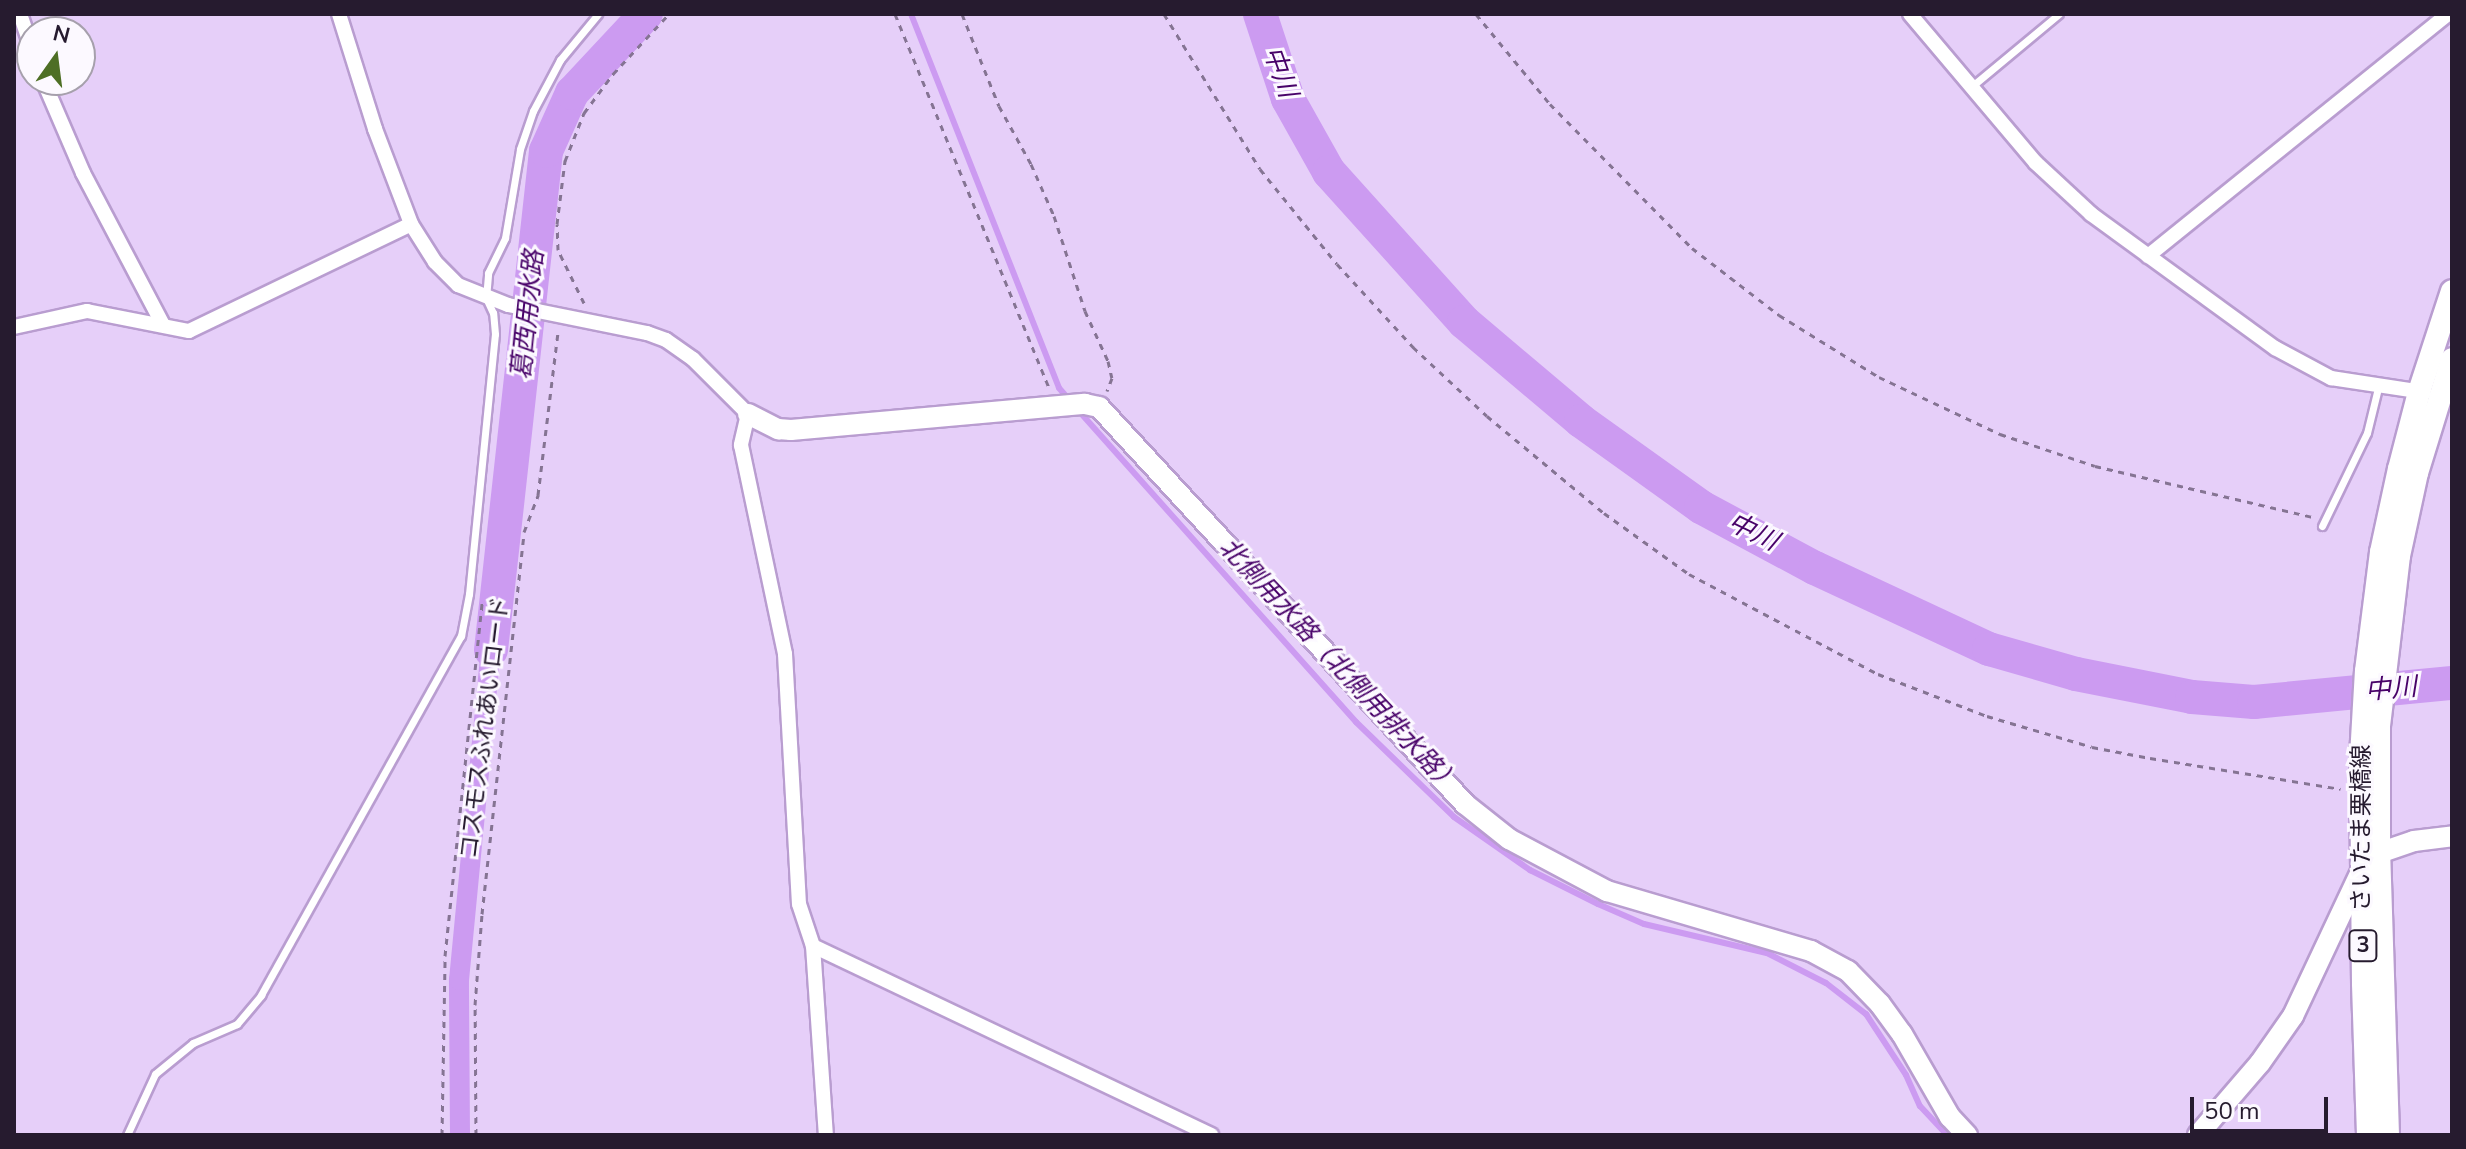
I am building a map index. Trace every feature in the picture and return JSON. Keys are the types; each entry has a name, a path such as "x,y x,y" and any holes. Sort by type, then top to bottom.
{"main road":[{"name":"さいたま栗橋線","path":"2368,1135 2370,757 2380,631 2437,394 2452,291"},
{"name":"さいたま栗橋線","path":"2437,394 2452,359"},
{"name":"さいたま栗橋線","path":"2370,757 2362,790 2371,860 2388,1135"}],"street":[{"path":"339,14 375,129 411,224 458,285 508,305 584,319 666,340 693,359 748,414 778,429 1092,405 1465,804 1509,839 1607,891 1775,939 1811,951 1848,971 1880,1004 1902,1034 1950,1117 1967,1135"},
{"path":"1910,14 2065,192 2275,348 2331,378 2378,388 2437,394"},
{"path":"2148,256 2448,14"},
{"path":"50,96 83,173 163,325"},
{"path":"14,327 87,311 189,331 411,224"},
{"path":"748,414 741,445 785,654 799,904 813,946 826,1135"},
{"path":"2198,1135 2260,1063 2293,1016 2371,860 2414,841 2452,836"},
{"path":"813,946 1211,1135"}],"lane":[{"path":"127,1135 155,1074 193,1043 237,1024 261,995 461,636 469,594 495,334 493,313 486,298 488,273 505,238 520,149 533,111 560,60 598,14"},
{"path":"1971,87 2059,14"},
{"path":"2323,523 2367,433 2378,388"}],"path":[{"path":"584,319 582,295 558,250 557,224 565,161 591,103 669,14"},
{"path":"895,14 1059,406"},
{"path":"962,14 999,106 1045,192 1085,311 1108,361 1112,378 1092,405"},
{"path":"1164,14 1260,169 1337,264 1413,347 1487,416 1604,513 1689,574 1878,674 1987,716 2092,747 2362,790"},
{"path":"1476,14 1550,104 1692,248 1779,315 1879,377 2000,434 2095,466 2323,523"},
{"name":"コスモスふれあいロード","path":"476,1135 475,1005 482,914 524,532 538,495 559,329"},
{"path":"442,1135 445,956 483,592"}],"waterway":[{"name":"葛西用水路","path":"491,650 546,151 572,93 646,14"},
{"name":"北側用水路（北側用排水路）","path":"911,14 1059,388 1071,402"},
{"name":"中川","path":"1260,14 1288,99 1329,172 1464,322 1581,421 1701,507 1815,568 1989,649 2076,674 2192,697 2254,702 2452,683"},
{"name":"北側用水路（北側用排水路）","path":"1078,410 1356,722 1454,817 1530,870 1598,904 1644,924 1767,953 1826,983 1866,1014 1906,1075 1920,1106 1947,1135"},
{"path":"460,1135 459,980 491,650"}]}
